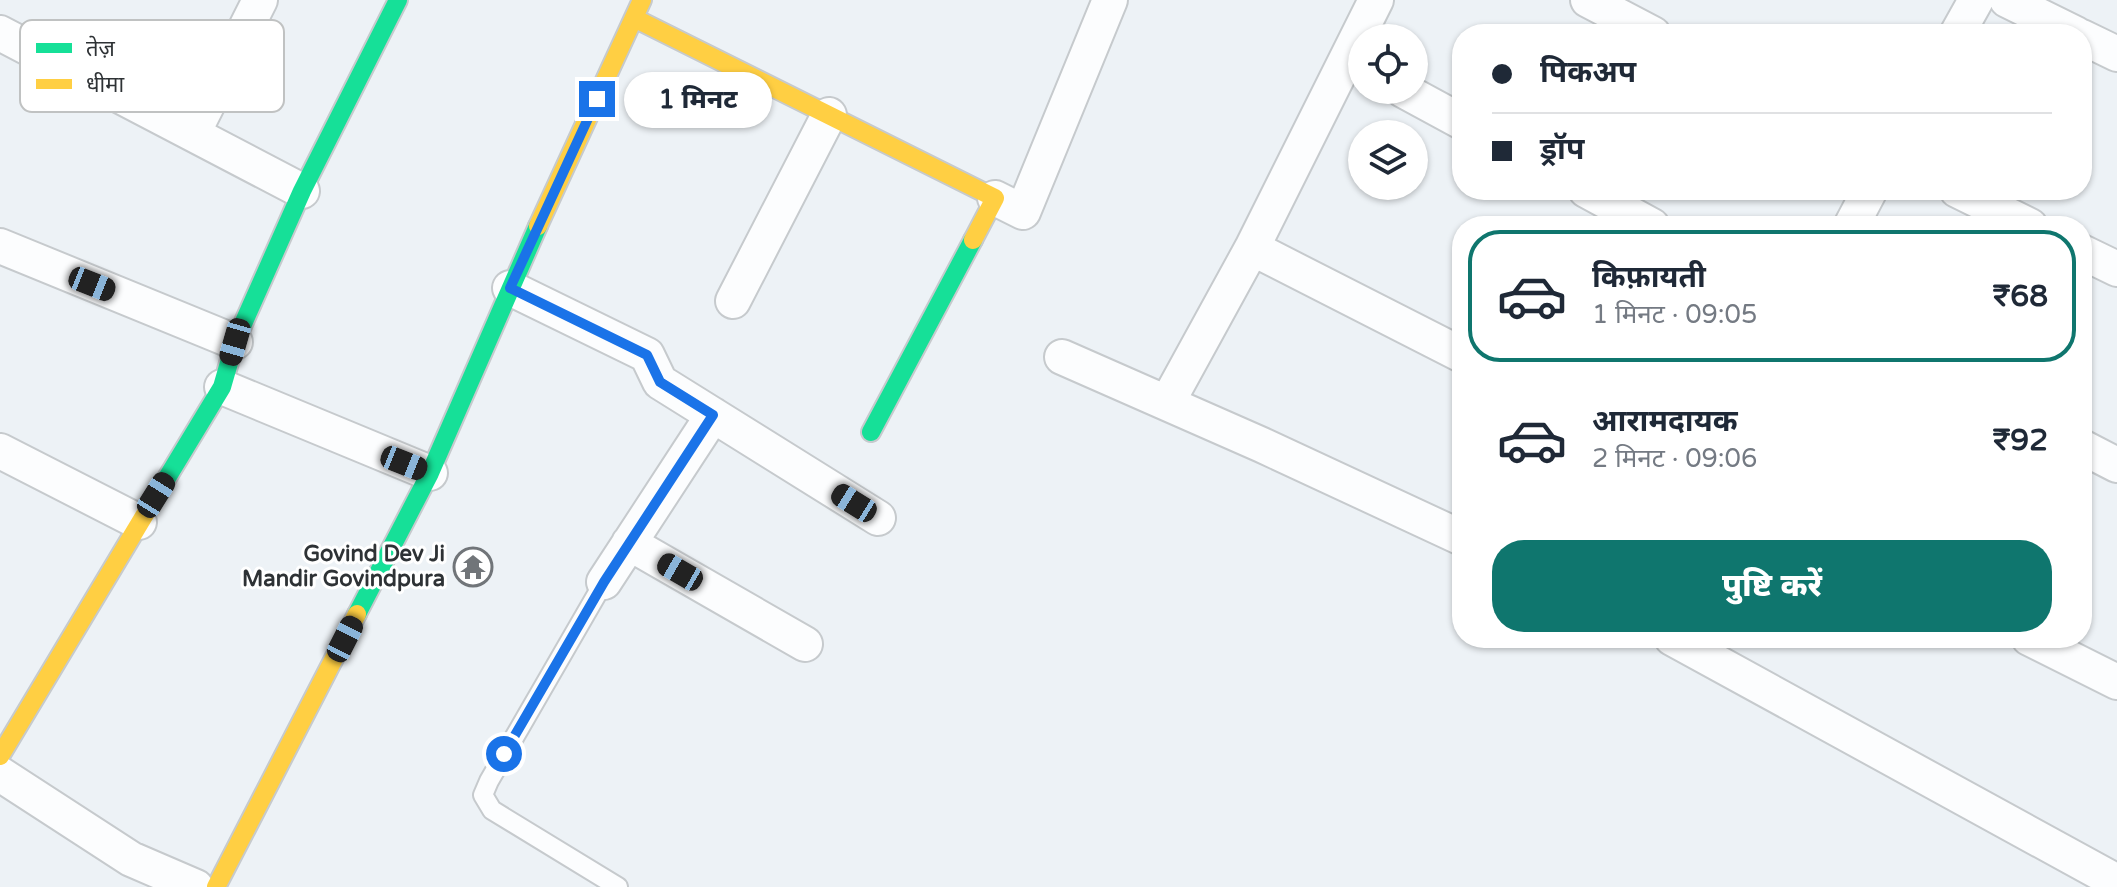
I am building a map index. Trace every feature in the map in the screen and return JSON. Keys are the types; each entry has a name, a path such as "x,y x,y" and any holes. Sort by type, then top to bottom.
{"street":[{"path":"250,20 260,0"},
{"path":"0,756 222,387 235,342 302,191 398,0"},
{"path":"216,887 430,473 510,288 642,0"},
{"path":"1368,24 1376,0"},
{"path":"1588,0 1634,24"},
{"path":"1963,24 1976,0"},
{"path":"2007,0 2056,24"},
{"path":"634,18 1023,212 1098,4"},
{"path":"0,33 20,43"},
{"path":"2092,42 2117,54"},
{"path":"1167,403 1348,74"},
{"path":"1428,104 1452,117"},
{"path":"152,112 302,191"},
{"path":"193,133 204,112"},
{"path":"733,301 829,115"},
{"path":"871,432 995,198"},
{"path":"1604,200 1634,216"},
{"path":"1977,200 2010,216"},
{"path":"1252,248 1452,350"},
{"path":"2,252 235,342"},
{"path":"2092,257 2117,269"},
{"path":"510,288 647,355 660,382 878,518"},
{"path":"1062,357 1452,533"},
{"path":"222,387 430,473"},
{"path":"604,582 713,415"},
{"path":"0,451 139,522"},
{"path":"2092,452 2117,465"},
{"path":"629,543 805,644"},
{"path":"1690,648 2117,882"},
{"path":"2049,648 2117,682"},
{"path":"0,774 131,859 196,887"}],"lane":[{"path":"604,582 483,795 492,810 618,887"}],"traffic: fast":[{"path":"156,496 222,387 235,342 302,191 398,0"},
{"path":"357,614 430,473 538,226"},
{"path":"871,432 973,240"}],"traffic: slow":[{"path":"538,226 642,0"},
{"path":"634,18 995,198 973,240"},
{"path":"0,756 156,496"},
{"path":"216,887 357,614"}],"place":[{"name":"Govind Dev Ji Mandir Govindpura","path":"473,567"}],"route":[{"path":"504,754 604,582 713,415 660,382 647,355 510,288 597,99"}]}
